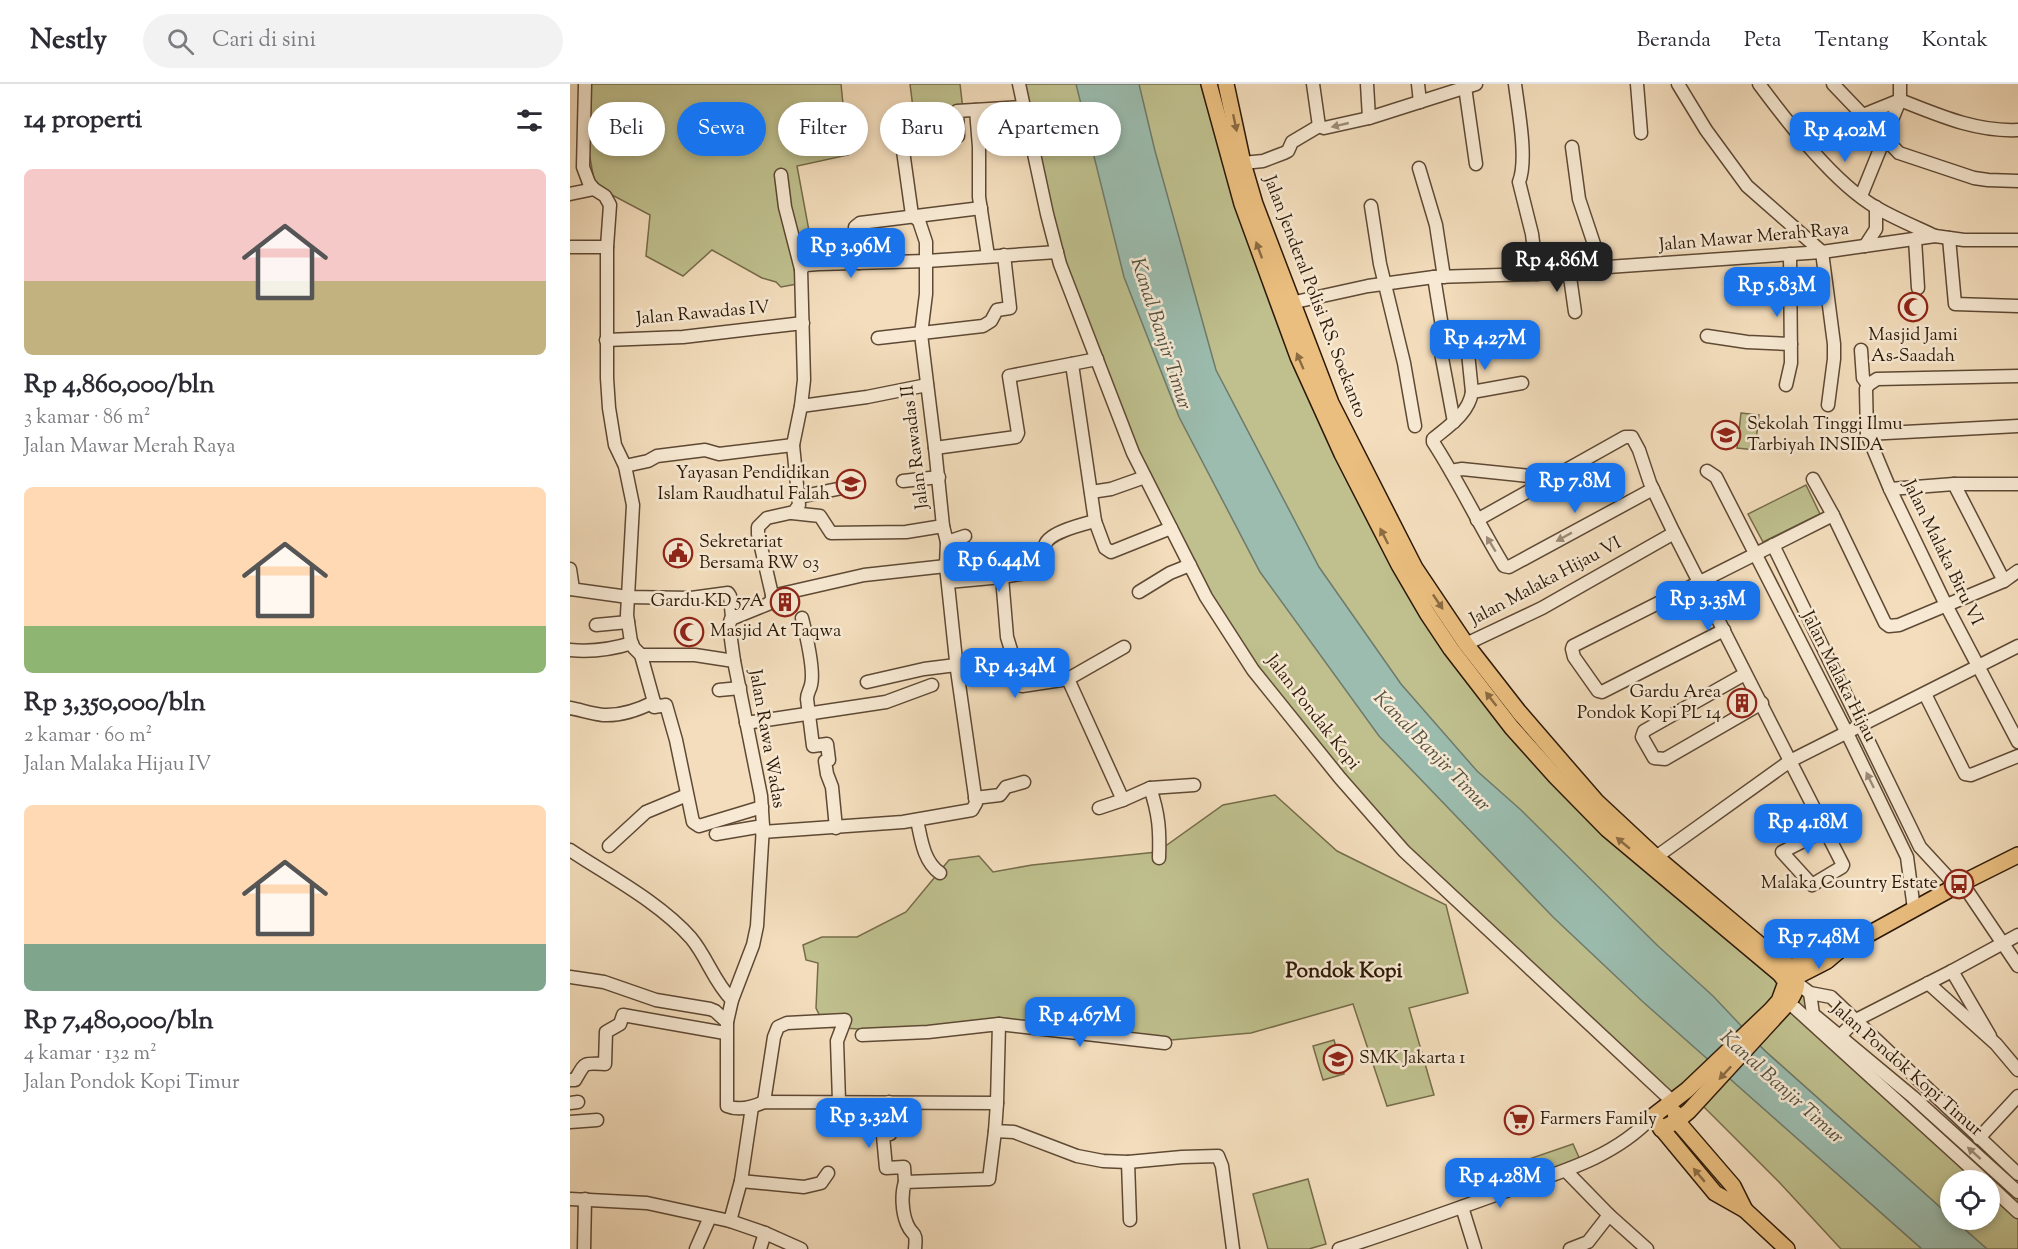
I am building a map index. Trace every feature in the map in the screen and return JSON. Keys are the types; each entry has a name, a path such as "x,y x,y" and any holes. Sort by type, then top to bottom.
{"main road":[{"name":"Jalan Jenderal Polisi RS. Soekanto","path":"1209,84 1242,204 1331,403 1415,568 1466,644 1607,829 1794,980"},
{"name":"Jalan Jenderal Polisi RS. Soekanto","path":"1226,84 1243,163 1286,304 1298,357 1342,454 1399,565 1451,649 1512,728 1656,856 1778,960 1794,980"},
{"path":"1451,649 1466,644"},
{"path":"1651,1125 1677,1121 1698,1101 1775,1012 1794,980 1821,951 1840,950 2018,855"},
{"path":"1651,1125 1672,1101 1775,1012"},
{"path":"1672,1101 1677,1121 1732,1186 1745,1210"},
{"path":"1651,1125 1715,1193 1745,1210 1787,1249"}],"street":[{"path":"585,84 583,167 585,176 594,189 605,196 610,205 606,340 609,408 615,445 625,466 633,506 628,597 628,622 632,643 641,655 654,707 666,705 676,740 693,822 699,826 762,807"},
{"name":"Jalan Pondak Kopi","path":"1019,84 1023,102"},
{"path":"1313,84 1319,126"},
{"path":"1367,84 1369,118"},
{"path":"1418,84 1419,102"},
{"path":"1515,84 1522,160 1522,175 1519,182 1532,234 1537,274"},
{"path":"1637,84 1641,133"},
{"path":"1678,84 1706,130 1747,186 1822,252 1834,344 1828,405"},
{"path":"1759,84 1784,118 1846,185 1876,207 1935,236"},
{"path":"1833,84 1899,153 1951,172 1988,180 2018,181"},
{"path":"1861,196 1900,100 1900,84"},
{"path":"1243,163 1263,160 1284,153 1288,151 1292,142 1319,126 1324,128 1369,118 1470,85 1476,164"},
{"path":"1863,115 1900,100 1974,126 1991,130 2018,130"},
{"path":"965,111 976,110 981,208 988,256"},
{"path":"1572,147 1580,199 1602,268"},
{"name":"Jalan Rawadas II","path":"904,156 914,216 919,221 922,230 927,261 925,310 921,334 943,526 947,542 946,566 956,665 975,798"},
{"name":"Jalan Pondak Kopi","path":"1035,156 1057,252 1133,453 1206,597 1253,670 1340,778 1404,851 1672,1101"},
{"path":"1419,168 1436,225 1444,339 1439,342 1454,422"},
{"path":"781,175 785,207 801,269 803,323 804,380 793,445 799,505 792,513"},
{"path":"570,194 594,189"},
{"path":"1371,206 1384,284 1404,363 1415,426"},
{"path":"1865,246 1876,229 1876,207"},
{"path":"859,263 856,225 981,208"},
{"name":"Jalan Mawar Merah Raya","path":"1286,304 1384,284 1439,277 1537,274 1822,252 1935,236 2018,240"},
{"path":"1949,238 1954,301 1957,305 2018,306"},
{"path":"1915,239 1918,288"},
{"path":"570,247 607,247"},
{"path":"801,269 806,265 927,261 1057,252"},
{"path":"1786,385 1791,363 1790,254"},
{"path":"878,338 983,326 991,321 997,310 1010,308 1004,255"},
{"path":"1569,270 1575,312"},
{"name":"Jalan Rawadas IV","path":"606,340 683,337 803,323"},
{"path":"1707,336 1747,342 1791,344"},
{"name":"Jalan Malaka Biru VI","path":"1861,350 1863,378 1868,385 1866,388 1866,434 1946,605 2018,742"},
{"path":"1468,353 1472,392 1470,404 1454,422 1433,439 1433,442 1504,566 1509,567 1653,489"},
{"path":"935,448 1016,437 1018,433 1009,376 1097,359"},
{"path":"1072,364 1095,521 1105,548 1111,552 1171,528"},
{"path":"1868,385 1877,379 2018,376"},
{"path":"1472,392 1522,383"},
{"path":"801,406 867,397 927,385"},
{"path":"1866,434 2018,426"},
{"path":"1477,520 1625,437 1632,437 1674,533 1844,867 1812,885 1782,852 1825,830"},
{"path":"625,466 648,461 657,456 705,450 726,454 793,445"},
{"path":"1451,471 1462,469 1549,478"},
{"name":"Jalan Malaka Hijau","path":"1707,471 1716,477 1847,733 1906,856 1914,909"},
{"path":"903,481 939,477"},
{"path":"1091,492 1111,489 1145,477"},
{"path":"1813,479 1888,626 1899,625 2004,580 2018,571"},
{"path":"1954,484 2004,580"},
{"path":"1890,489 1954,484 2018,484"},
{"path":"799,497 846,487"},
{"path":"732,617 772,601 758,534 758,527 767,518 792,513 820,516 831,533 906,532 943,526"},
{"path":"1724,630 1605,692 1598,691 1574,657 1572,649 1573,646 1833,515"},
{"path":"948,582 1002,578 1046,570 1045,545 1048,539 1095,521"},
{"name":"Jalan Malaka Hijau VI","path":"1466,644 1542,608 1674,533"},
{"path":"947,542 965,536"},
{"name":"Jalan Malaka Hijau","path":"1773,545 1922,848 1959,885 2018,966"},
{"path":"1139,592 1170,573 1190,565"},
{"path":"772,596 864,575 946,566"},
{"path":"570,569 571,589 628,597 692,598 728,593 732,617 729,625 734,661"},
{"path":"1002,578 1007,637 1021,685 1028,687 1068,679 1124,647"},
{"path":"802,618 810,657 811,685 807,695 813,746 827,744 829,760 825,761 832,787 836,828"},
{"path":"596,625 628,622"},
{"path":"1798,639 1814,629"},
{"path":"570,650 611,650 632,643"},
{"path":"1656,856 1790,761 2018,646"},
{"name":"Jalan Rawa Wadas","path":"641,655 695,655 734,661 762,807 762,829 757,926 751,953 732,1000 726,1028 727,1106 730,1108 752,1107"},
{"path":"867,682 924,669 956,665"},
{"path":"1745,674 1644,732 1642,737 1654,758 1665,759 1762,703"},
{"path":"1068,679 1123,800"},
{"path":"746,723 886,702 932,685"},
{"path":"719,690 740,688"},
{"path":"1925,694 1965,774 1971,775 2018,756"},
{"path":"570,708 603,715 632,711 654,702"},
{"path":"716,834 762,829 836,828 917,820 972,810 975,807 975,798 1000,795 1007,786 1024,782"},
{"path":"1099,808 1150,788 1194,785"},
{"path":"1150,788 1157,807 1160,828 1159,858"},
{"path":"609,846 646,812 687,795"},
{"path":"917,820 925,854 940,873"},
{"path":"1906,856 1922,848"},
{"path":"570,850 655,906 676,923 704,955 722,988 732,1000"},
{"path":"1839,1037 1856,1020 2018,935"},
{"path":"1952,971 1972,1017"},
{"path":"570,977 604,982 656,1000 710,1009 715,1011 726,1028"},
{"name":"Jalan Pondok Kopi Timur","path":"1794,980 1832,997 2018,1174"},
{"name":"Jalan Pondok Kopi Timur","path":"1794,980 1813,1014 1913,1097 2018,1192"},
{"path":"1928,983 1972,1017 2018,1070"},
{"path":"1795,1008 1973,1170"},
{"path":"570,1080 575,1080 580,1067 586,1063 604,1064 606,1032 620,1023 624,1015 726,1028"},
{"path":"764,1102 774,1037 778,1027 787,1023 845,1020 837,1041 838,1101"},
{"path":"862,1035 928,1032 999,1024 1165,1043"},
{"path":"905,1182 989,1179 997,1102 999,1024"},
{"path":"1979,1138 2018,1096"},
{"path":"730,1221 741,1181 752,1107 764,1102 997,1102"},
{"path":"889,1102 890,1134 883,1136 886,1168 904,1167 903,1209 908,1226 916,1237 915,1249"},
{"path":"570,1122 597,1120"},
{"path":"1339,1249 1566,1171 1604,1154 1651,1125"},
{"path":"995,1131 1014,1132 1091,1159 1128,1162 1218,1156 1222,1166 1233,1249"},
{"path":"1128,1162 1130,1220"},
{"path":"1566,1171 1609,1215 1647,1249"},
{"path":"741,1181 804,1187 820,1182 828,1173"},
{"path":"2000,1195 2018,1212"},
{"path":"570,1199 647,1203 730,1221 801,1249"},
{"path":"584,1249 585,1199"},
{"path":"1462,1207 1475,1249"},
{"path":"1570,1249 1587,1242 1609,1215"},
{"path":"696,1249 710,1217"},
{"path":"760,1249 765,1233"}],"green space":[{"path":"589,84 841,84 843,102 778,102 778,156 843,156 797,166 814,258 803,258 797,284 781,287 776,282 762,278 712,250 683,276 646,256 650,215 595,186 590,156 665,156 665,102 588,102 588,146 586,135"},
{"path":"910,84 960,84 962,102 912,102"},
{"path":"1019,84 1209,84 1235,180 1451,649 1466,644 1572,771 1780,974 1779,1001 1672,1101 1404,851 1253,670 1145,477 1060,264 1035,156 1121,156 1121,102 1023,102"},
{"path":"1741,413 1759,415 1755,450 1737,448"},
{"path":"1806,485 1820,514 1763,542 1748,514"},
{"path":"1275,795 1337,851 1446,905 1468,993 1409,1008 1434,1095 1387,1106 1353,1004 1251,1033 1148,1042 1005,1020 928,1033 825,1027 816,1008 818,963 806,960 803,945 822,937 857,937 906,912 949,860 979,856 993,872 1032,865 1157,852 1223,805"},
{"path":"1806,988 1813,1014 1993,1170 1940,1170 1940,1207 1754,1041"},
{"path":"1334,1040 1344,1074 1323,1080 1313,1046"},
{"path":"1723,1072 1922,1249 1841,1249 1779,1182 1698,1101"},
{"path":"1573,1144 1582,1164 1500,1193 1494,1174 1497,1170"},
{"path":"2000,1176 2018,1192 2018,1249 1987,1249 1965,1230 2000,1230"},
{"path":"1308,1179 1326,1244 1309,1249 1268,1249 1253,1194"}],"water":[{"name":"Kanal Banjir Timur","path":"1076,84 1139,84 1155,151 1216,370 1319,567 1401,684 1477,771 1521,810 1658,946 1713,996 1765,1051 1940,1207 1940,1230 1965,1230 1987,1249 1922,1249 1642,1001 1553,917 1379,736 1260,572 1179,417 1124,277 1094,156 1121,156 1121,102 1080,102"}],"place":[{"name":"Masjid Jami As-Saadah","path":"1913,307"},
{"name":"Sekolah Tinggi Ilmu Tarbiyah INSIDA","path":"1726,435"},
{"name":"Yayasan Pendidikan Islam Raudhatul Falah","path":"851,484"},
{"name":"Sekretariat Bersama RW 03","path":"678,553"},
{"name":"Gardu KD 57A","path":"785,602"},
{"name":"Masjid At Taqwa","path":"689,632"},
{"name":"Gardu Area Pondok Kopi PL 14","path":"1742,703"},
{"name":"Malaka Country Estate","path":"1959,884"},
{"name":"SMK Jakarta 1","path":"1338,1059"},
{"name":"Farmers Family","path":"1519,1120"}],"district":[{"name":"Pondok Kopi","path":"1344,972"}]}
